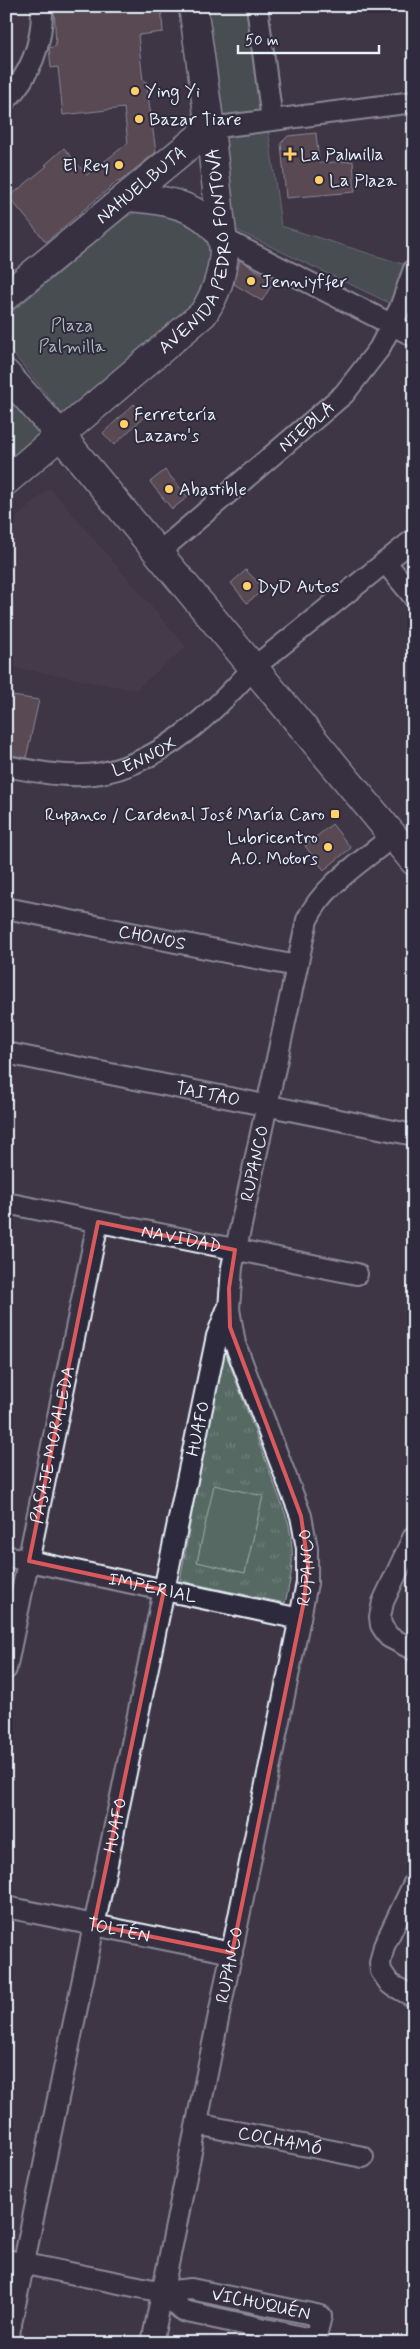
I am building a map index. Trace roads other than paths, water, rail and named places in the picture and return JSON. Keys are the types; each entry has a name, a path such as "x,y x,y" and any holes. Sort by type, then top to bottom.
{"main road":[{"name":"AVENIDA PEDRO FONTOVA","path":"6,481 203,314 216,292 224,252 210,128 192,6"},
{"name":"NAHUELBUTA","path":"6,296 210,128"},
{"path":"127,197 166,202 190,209 207,219 222,238"},
{"path":"6,374 61,436 414,861"}],"street":[{"path":"6,100 20,84 36,52 42,21 42,6"},
{"path":"257,6 272,120"},
{"path":"210,128 414,102"},
{"path":"222,238 414,336"},
{"name":"NIEBLA","path":"158,553 344,394 379,349 392,324 414,269"},
{"name":"LENNOX","path":"6,766 36,772 78,775 101,773 151,756 180,736 231,693 253,668 414,539"},
{"path":"385,562 414,597"},
{"name":"RUPANCO","path":"152,2343 300,1619 308,1565 301,1516 240,1362 230,1327 229,1288 235,1250 307,920 313,907 327,891 393,836"},
{"name":"CHONOS","path":"6,908 296,966"},
{"name":"TAITAO","path":"6,1053 409,1134"},
{"name":"NAVIDAD","path":"6,1203 357,1274"},
{"name":"PASAJE MORALEDA","path":"6,1669 98,1222"},
{"name":"HUAFO","path":"6,2343 15,2261 94,1925 218,1336 222,1321 229,1309"},
{"path":"414,1536 383,1602 380,1617 381,1625 394,1641 414,1650"},
{"name":"IMPERIAL","path":"6,1556 300,1619"},
{"path":"414,1883 381,1954 381,1971 390,1984 414,1997"},
{"name":"TOLTÉN","path":"6,1907 232,1953"},
{"name":"COCHAMÓ","path":"197,2124 363,2158"},
{"name":"VICHUQUÉN","path":"15,2261 163,2292 191,2289 321,2316 315,2340 183,2311 163,2292"}],"place":[{"name":"Ying Yi","path":"135,91"},
{"name":"Bazar Tiare","path":"139,119"},
{"name":"La Palmilla","path":"290,154"},
{"name":"El Rey","path":"119,165"},
{"name":"La Plaza","path":"319,180"},
{"name":"Jenniyffer","path":"251,281"},
{"name":"Ferretería Lazaro's","path":"124,424"},
{"name":"Abastible","path":"169,489"},
{"name":"DyD Autos","path":"247,586"},
{"name":"Rupanco / Cardenal José María Caro","path":"335,814"},
{"name":"Lubricentro A.O. Motors","path":"328,847"}],"park label":[{"name":"Plaza Palmilla","path":"72,335"}]}
